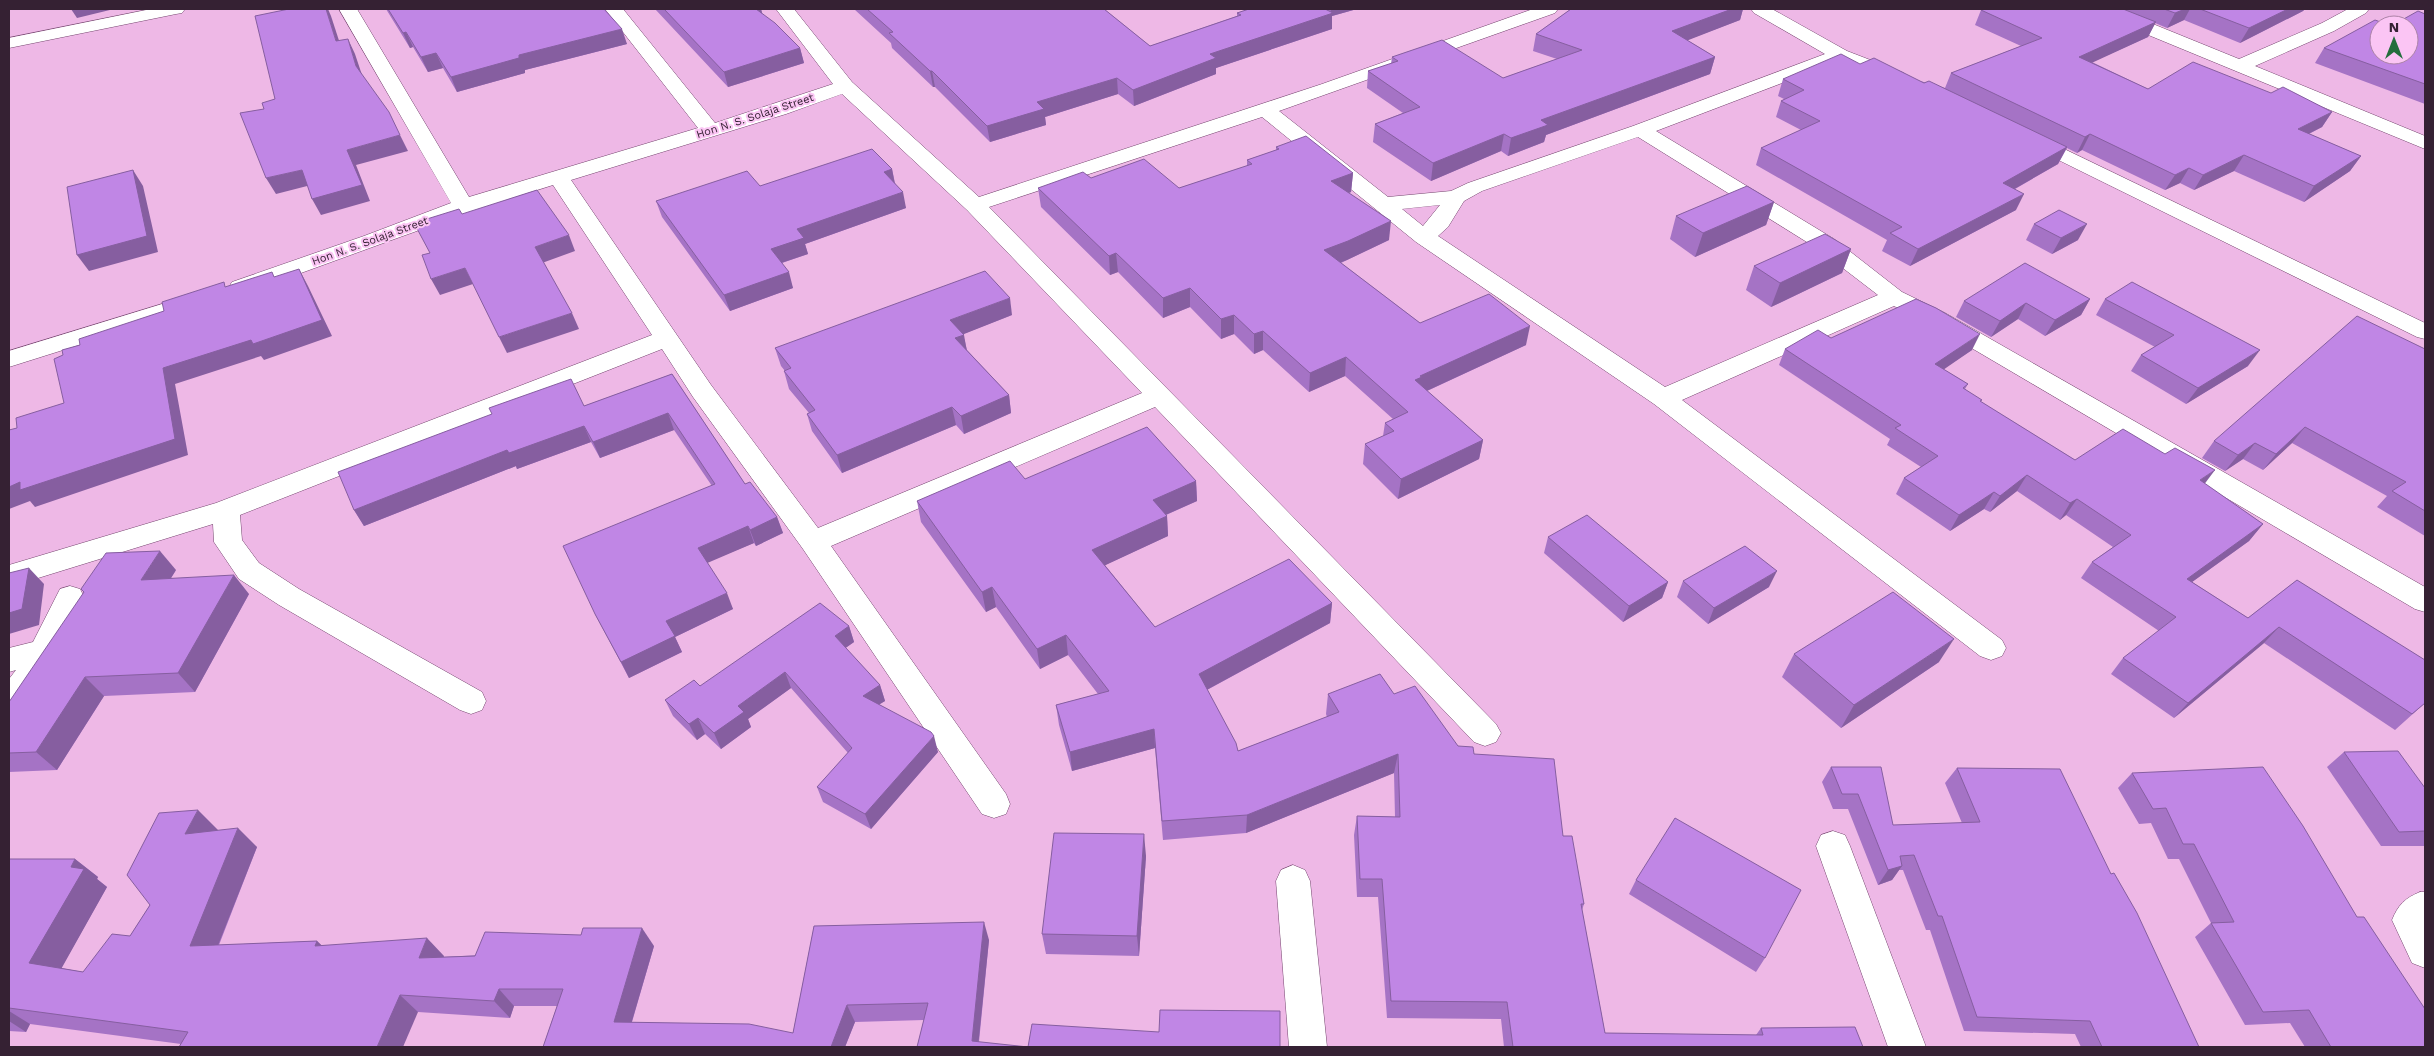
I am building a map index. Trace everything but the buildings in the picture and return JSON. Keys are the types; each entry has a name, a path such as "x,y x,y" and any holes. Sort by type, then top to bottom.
{"street":[{"path":"9,43 176,9"},
{"path":"348,9 463,206"},
{"path":"614,9 710,130"},
{"path":"785,9 845,86 975,205 1485,733"},
{"path":"975,205 1266,109 1549,9"},
{"path":"1760,9 1840,55 1920,86"},
{"path":"2101,9 2425,143"},
{"path":"2240,66 2328,27 2360,9"},
{"path":"1384,204 1456,197 1474,187 1640,130 1840,55"},
{"name":"Hon N. S. Solaja Street","path":"9,359 220,293 372,241 463,206 779,110 845,86"},
{"path":"1266,109 1424,236 1663,398 1991,648"},
{"path":"1640,130 1826,244 1894,297 1937,318 2425,601"},
{"path":"2015,132 2425,332"},
{"path":"559,178 666,338 813,542 994,804"},
{"path":"1424,236 1440,222 1456,197"},
{"path":"1663,398 1894,297"},
{"path":"9,576 226,510 666,338"},
{"path":"813,542 1159,395"},
{"path":"226,510 228,542 249,571 289,597 471,702"},
{"path":"9,701 33,671 70,597"},
{"path":"9,660 43,651"},
{"path":"1833,846 1907,1047"},
{"path":"1293,881 1308,1047"},
{"path":"2425,908 2420,908 2409,920 2425,951"}]}
